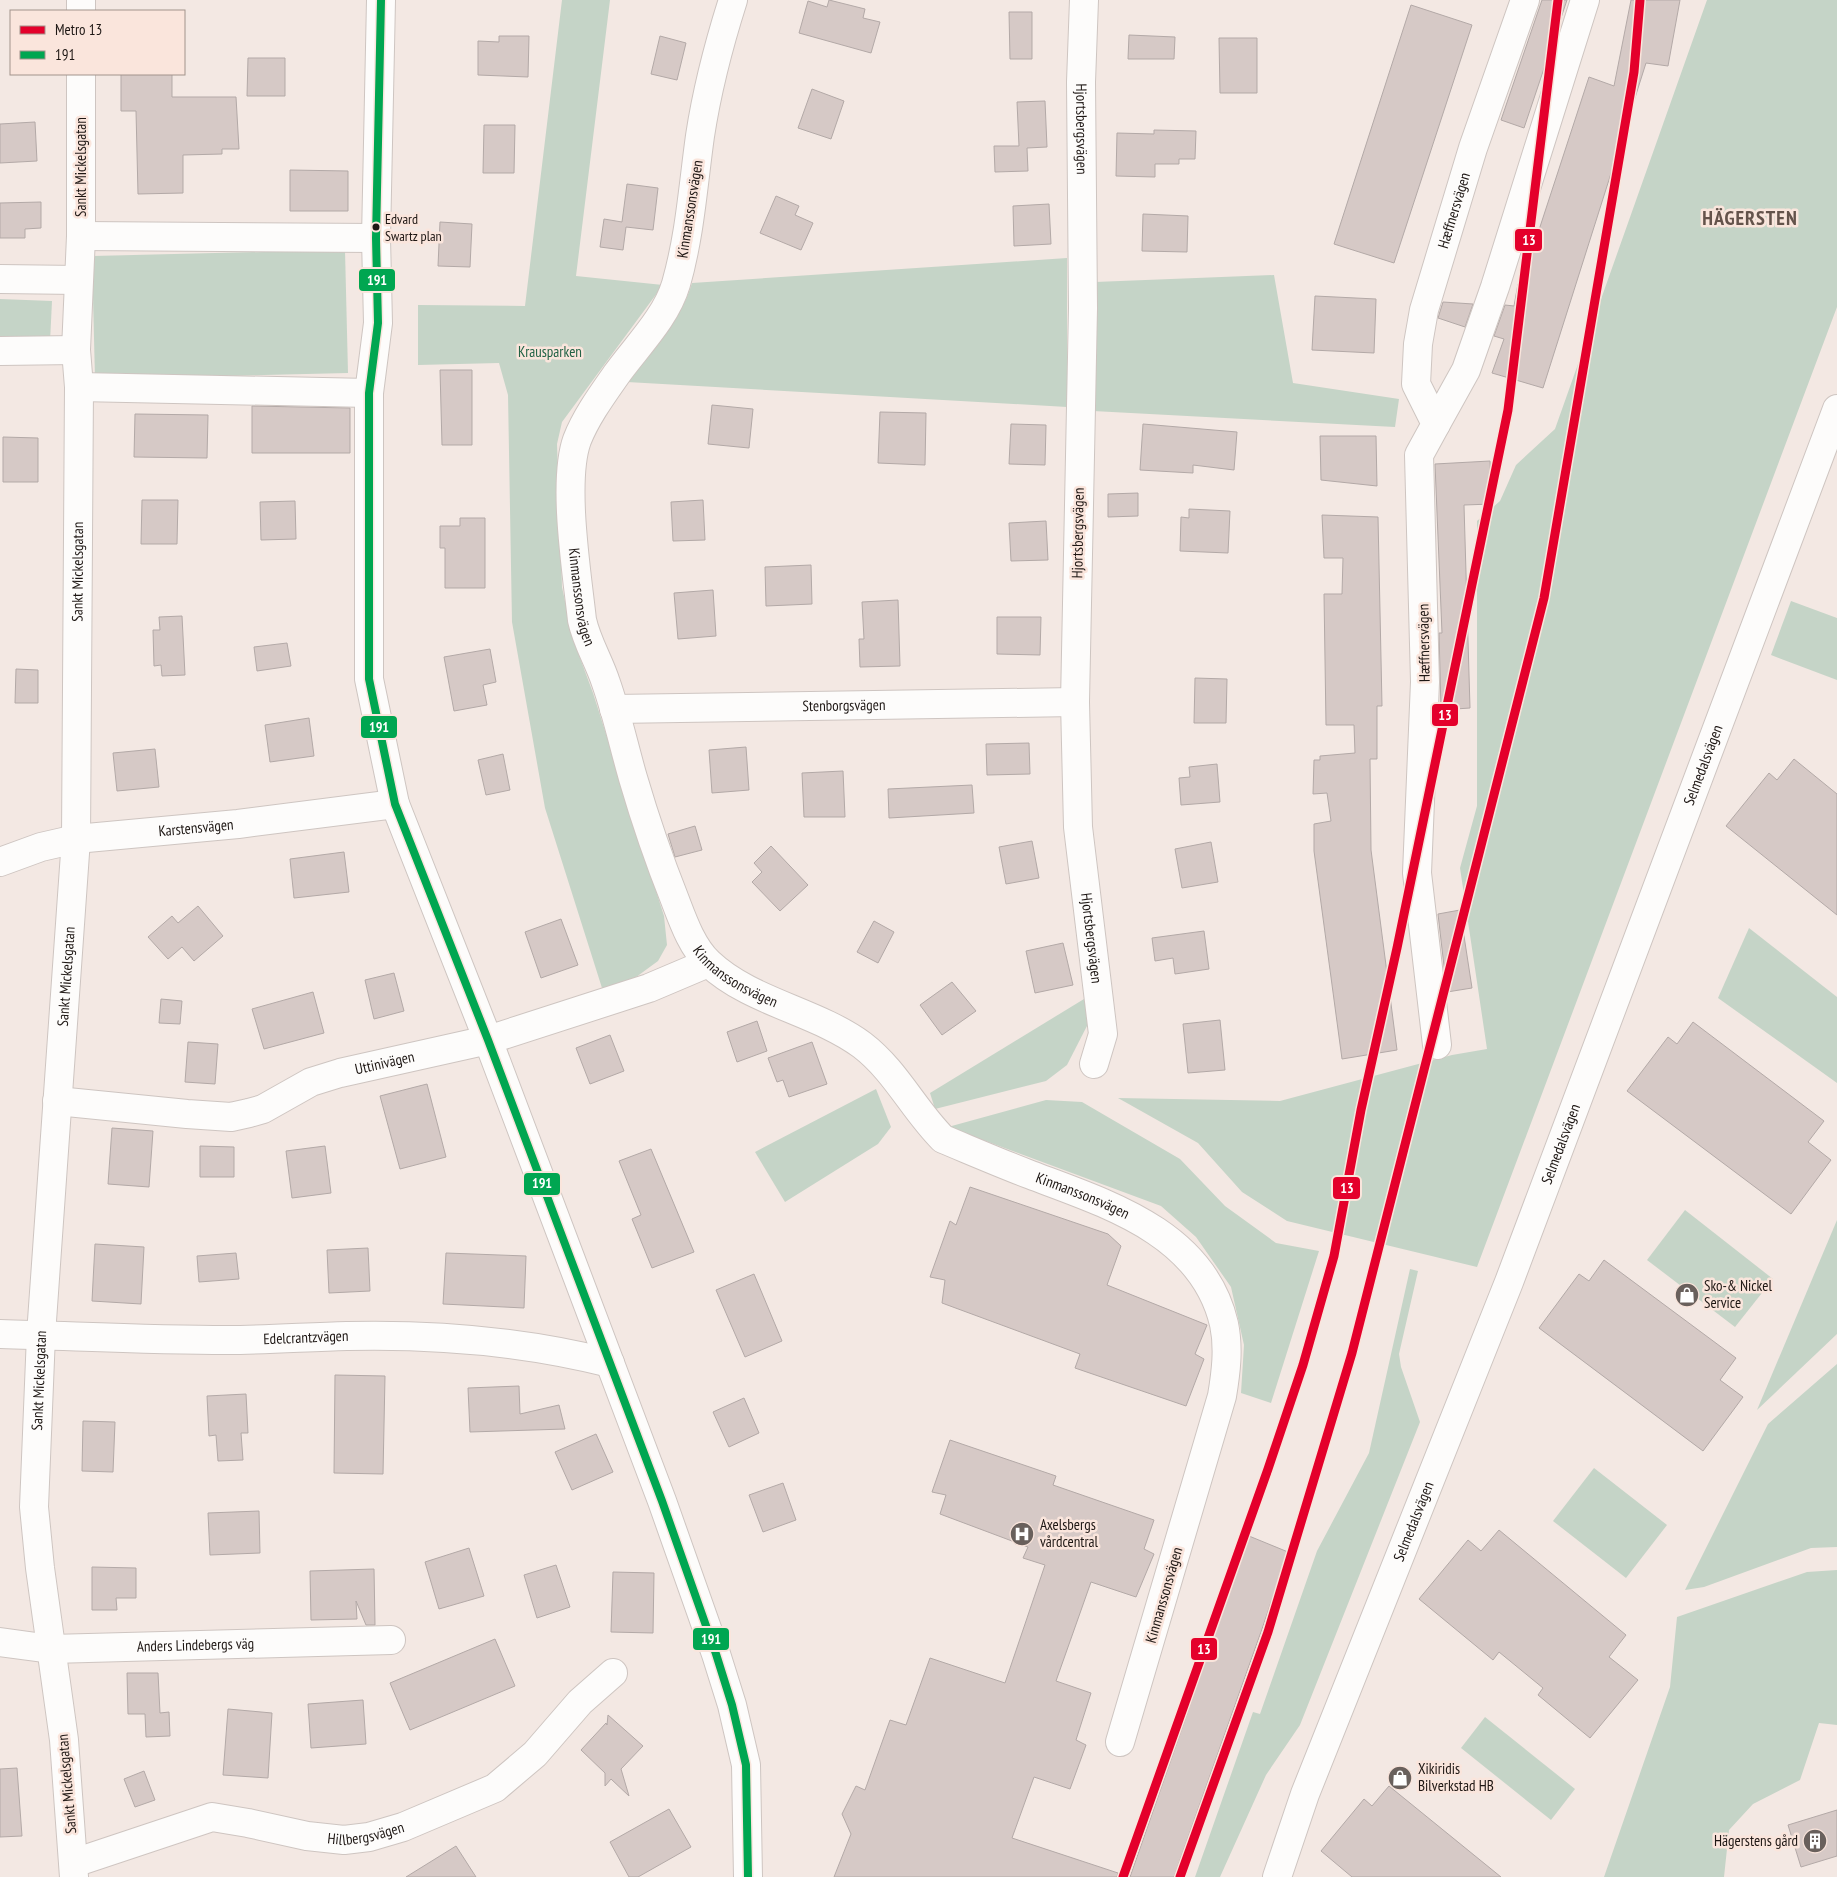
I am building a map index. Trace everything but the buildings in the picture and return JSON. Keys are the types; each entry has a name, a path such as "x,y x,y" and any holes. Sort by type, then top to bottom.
{"street":[{"path":"380,0 376,238 378,323 369,394 369,679 395,804 488,1040 686,1565 732,1705 746,1765 748,1877"},
{"name":"Kinmanssonsvägen","path":"733,0 712,80 700,136 688,235 673,293 588,419 577,440 572,462 573,527 582,620 586,640 606,681 633,780 661,865 692,939 708,962 743,986 833,1028 861,1044 883,1063 902,1085 923,1118 943,1139 1100,1200 1144,1222 1174,1242 1213,1292 1224,1324 1228,1359 1222,1396 1120,1742"},
{"name":"Hjortsbergsvägen","path":"1084,0 1081,82 1083,308 1075,702 1079,835 1103,1034 1094,1064"},
{"name":"Hæffnersvägen","path":"1436,424 1416,384 1418,344 1424,310 1473,148 1525,0"},
{"name":"Hæffnersvägen","path":"1437,1045 1417,873 1425,682 1419,455 1466,370 1585,0"},
{"name":"Sankt Mickelsgatan","path":"74,1870 64,1740 40,1568 34,1507 41,1335 76,839 79,387 76,350 81,236 81,75"},
{"path":"81,236 376,238"},
{"path":"0,279 78,280"},
{"path":"0,351 76,350"},
{"path":"79,387 369,394"},
{"name":"Selmedalsvägen","path":"1277,1877 1305,1794 1509,1282 1837,409"},
{"name":"Stenborgsvägen","path":"614,710 1075,702"},
{"name":"Karstensvägen","path":"0,862 41,847 76,839 238,824 395,804"},
{"name":"Uttinivägen","path":"57,1101 230,1117 263,1109 311,1082 340,1072 488,1040 649,988 708,962"},
{"name":"Edelcrantzvägen","path":"0,1334 228,1340 348,1336 453,1338 550,1348 610,1363"},
{"name":"Anders Lindebergs väg","path":"0,1642 51,1649 391,1640"},
{"name":"Hillbergsvägen","path":"74,1870 212,1817 308,1836 344,1840 368,1837 403,1827 495,1788 534,1754 580,1702 613,1673"}],"green space":[{"name":"Krausparken","path":"562,0 610,0 576,276 663,285 562,422 557,444 562,587 573,639 593,693 664,916 667,945 658,961 628,983 602,988 545,808 512,622 508,395 499,363 418,365 418,305 525,306"},
{"path":"1707,0 1837,0 1837,307 1477,1267 1287,1221 1242,1192 1198,1143 1118,1098 1280,1101 1452,1055 1487,1049 1460,868 1477,806 1477,521 1500,501 1516,465 1555,429"},
{"name":"Edvard Swartz plan","path":"345,250 348,373 95,379 92,256"},
{"path":"1067,258 1067,407 627,382 665,336 680,311 692,283"},
{"path":"1274,275 1293,383 1399,399 1395,427 1093,411 1095,282"},
{"path":"0,299 52,301 50,342 0,342"},
{"path":"1791,601 1837,618 1837,680 1771,655"},
{"path":"1749,928 1837,997 1837,1083 1718,998"},
{"path":"1084,999 1089,1022 1067,1065 1046,1081 935,1109 930,1093"},
{"path":"876,1089 891,1127 878,1144 785,1202 755,1152"},
{"path":"1046,1100 1082,1102 1180,1159 1225,1206 1276,1243 1319,1251 1271,1403 1241,1393 1244,1345 1231,1287 1196,1237 1161,1206 948,1127"},
{"path":"1685,1210 1773,1279 1735,1327 1647,1260"},
{"path":"1837,1220 1837,1334 1757,1410"},
{"path":"1410,1269 1418,1271 1399,1354 1401,1367 1420,1422 1300,1725 1266,1775 1220,1877 1195,1877 1253,1712 1260,1714 1317,1551 1369,1453"},
{"path":"1837,1364 1837,1547 1811,1548 1704,1587 1685,1590 1768,1424"},
{"path":"1594,1468 1667,1525 1626,1578 1553,1521"},
{"path":"1837,1570 1837,1725 1819,1723 1800,1780 1753,1804 1729,1830 1724,1877 1604,1877 1670,1687 1677,1617 1807,1572"},
{"path":"1485,1717 1575,1789 1551,1820 1461,1748"}],"metro line":[{"name":"13","path":"1123,1877 1268,1469 1303,1365 1334,1256 1361,1110 1397,948 1508,410 1558,0"},
{"name":"13","path":"1180,1877 1268,1632 1352,1353 1544,598 1634,72 1640,0"}],"transit line":[{"name":"191","path":"381,0 376,238 378,323 369,393 369,679 395,804 488,1040 662,1501 716,1654 732,1705 746,1765 748,1877"}],"place":[{"name":"Edvard Swartz plan","path":"376,227"},
{"name":"Sko-& Nickel Service","path":"1687,1295"},
{"name":"Axelsbergs vårdcentral","path":"1022,1534"},
{"name":"Xikiridis Bilverkstad HB","path":"1400,1778"},
{"name":"Hägerstens gård","path":"1815,1841"}],"district":[{"name":"HÄGERSTEN","path":"1750,218"}]}
